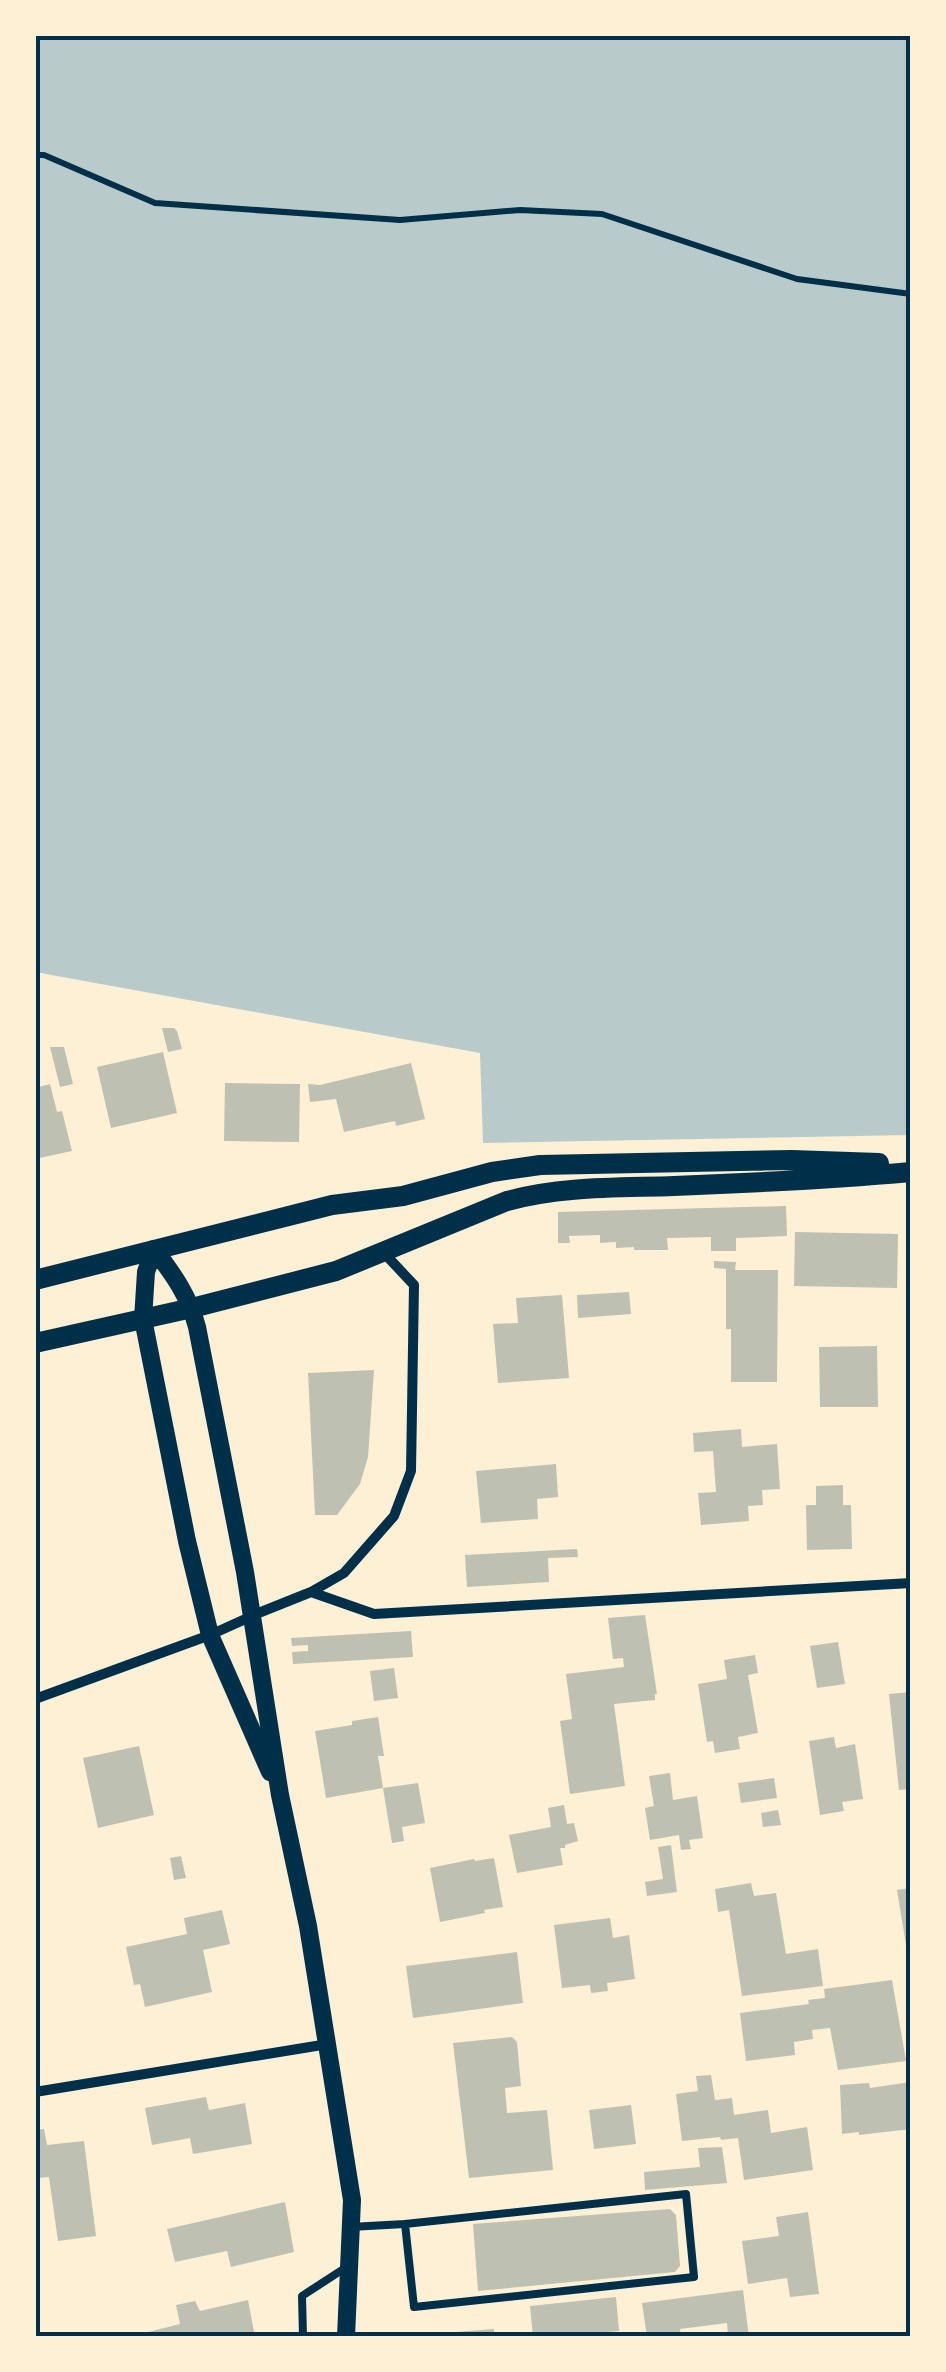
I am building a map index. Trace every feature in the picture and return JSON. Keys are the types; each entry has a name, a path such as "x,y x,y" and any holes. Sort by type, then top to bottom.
{"main road":[{"path":"35,1280 332,1205 403,1196 492,1172 540,1165 792,1160 911,1168"},
{"path":"35,1343 336,1271 534,1194 583,1188 814,1180 911,1168"}],"street":[{"path":"154,1249 192,1308 241,1553 280,1794 308,1926 352,2200 346,2337"},
{"path":"154,1249 146,1272 143,1319 187,1541 210,1636 280,1794"},
{"path":"35,1699 210,1636 311,1592 344,1574 394,1516 412,1471 414,1285 383,1252"},
{"path":"311,1592 374,1614 911,1583"},
{"path":"35,2092 328,2044"}],"lane":[{"path":"350,2227 686,2194 694,2278 414,2307 405,2224"},
{"path":"304,2337 302,2296 349,2266"}],"path":[{"path":"35,154 154,203 400,220 520,210 602,214 797,279 911,294"}],"shaded area":[{"path":"35,35 911,35 911,1135 483,1143 480,1053 35,972"}],"building":[{"path":"162,1028 177,1031 182,1049 168,1052"},
{"path":"50,1047 64,1047 73,1084 60,1087"},
{"path":"163,1052 177,1113 111,1128 97,1067"},
{"path":"411,1063 425,1119 344,1132 336,1099 310,1102 308,1084 320,1085"},
{"path":"225,1083 300,1084 299,1142 224,1141"},
{"path":"50,1084 72,1151 35,1159 35,1088"},
{"path":"786,1206 787,1236 736,1238 736,1251 711,1251 711,1237 667,1238 668,1250 616,1248 616,1242 600,1243 600,1235 569,1236 570,1243 558,1243 558,1212"},
{"path":"795,1232 898,1234 897,1288 794,1286"},
{"path":"714,1261 736,1262 735,1270 778,1270 777,1382 731,1382 726,1269 714,1268"},
{"path":"629,1292 631,1314 578,1318 577,1295"},
{"path":"562,1295 569,1378 498,1383 493,1324 518,1323 516,1298"},
{"path":"877,1346 878,1407 820,1407 819,1347"},
{"path":"374,1370 368,1457 360,1484 337,1515 315,1515 308,1373"},
{"path":"741,1429 742,1447 777,1444 780,1489 762,1490 763,1505 748,1506 749,1521 701,1525 698,1493 716,1492 713,1451 694,1452 693,1433"},
{"path":"556,1464 558,1497 537,1499 538,1519 481,1523 476,1471"},
{"path":"843,1485 843,1505 851,1505 852,1549 807,1550 806,1505 816,1505 816,1486"},
{"path":"577,1549 578,1557 548,1558 549,1582 467,1587 465,1555"},
{"path":"645,1615 657,1694 655,1700 614,1704 625,1786 570,1794 560,1721 572,1719 566,1674 624,1667 623,1658 613,1659 608,1618"},
{"path":"411,1631 413,1657 293,1664 292,1652 308,1651 308,1645 292,1646 291,1638"},
{"path":"838,1642 845,1684 817,1688 810,1646"},
{"path":"755,1655 758,1673 748,1675 758,1733 738,1737 740,1749 715,1753 713,1741 707,1742 698,1684 727,1679 724,1660"},
{"path":"394,1668 398,1698 374,1701 370,1671"},
{"path":"911,1692 911,1789 899,1790 889,1694"},
{"path":"378,1717 384,1756 378,1756 383,1788 326,1798 315,1731"},
{"path":"834,1737 836,1748 855,1744 863,1799 842,1802 844,1811 820,1815 809,1741"},
{"path":"139,1746 154,1815 98,1828 83,1758"},
{"path":"670,1773 673,1800 697,1796 703,1838 689,1840 691,1849 681,1850 679,1835 650,1840 645,1808 654,1806 649,1776"},
{"path":"774,1778 777,1798 741,1803 738,1783"},
{"path":"418,1783 425,1823 402,1827 404,1841 392,1843 383,1788"},
{"path":"564,1805 567,1824 574,1823 578,1841 560,1848 563,1865 517,1873 509,1835 551,1827 548,1808"},
{"path":"778,1810 781,1825 763,1827 761,1813"},
{"path":"671,1845 677,1892 647,1896 645,1882 663,1879 658,1847"},
{"path":"181,1856 186,1878 174,1880 170,1858"},
{"path":"494,1858 503,1907 440,1922 430,1868"},
{"path":"751,1883 754,1896 776,1893 786,1954 818,1949 823,1986 742,1996 729,1910 718,1912 715,1889"},
{"path":"911,1888 911,1957 908,1957 897,1890"},
{"path":"222,1910 230,1944 203,1950 212,1992 145,2007 140,1984 134,1985 126,1947 187,1934 184,1918"},
{"path":"610,1918 613,1938 629,1935 635,1979 607,1983 608,1991 591,1993 590,1985 562,1988 554,1925"},
{"path":"517,1952 523,2003 413,2018 406,1966"},
{"path":"892,1980 906,2061 838,2070 830,2028 812,2030 813,2039 794,2042 795,2055 746,2061 740,2013 809,2004 808,2000 825,1998 824,1989"},
{"path":"512,2037 517,2042 521,2086 505,2088 507,2113 547,2110 553,2170 469,2178 453,2043"},
{"path":"711,2075 715,2100 732,2098 734,2115 768,2110 771,2133 807,2127 813,2170 744,2180 738,2138 682,2141 676,2094 698,2091 696,2076"},
{"path":"911,2082 911,2129 842,2134 840,2085 869,2083 870,2088"},
{"path":"206,2097 209,2110 245,2103 252,2144 193,2154 190,2138 152,2145 145,2108"},
{"path":"631,2105 636,2144 594,2149 589,2110"},
{"path":"44,2129 47,2145 84,2141 96,2236 58,2241 49,2177 35,2178 35,2130"},
{"path":"722,2147 727,2183 645,2190 644,2172 700,2167 698,2148"},
{"path":"285,2202 294,2252 231,2267 227,2251 175,2262 167,2229"},
{"path":"670,2209 676,2215 680,2266 675,2272 478,2291 473,2224"},
{"path":"808,2212 819,2294 790,2297 787,2278 748,2284 742,2241 779,2236 776,2217"},
{"path":"743,2290 749,2337 728,2337 727,2323 680,2329 681,2337 647,2337 642,2303"},
{"path":"616,2297 619,2331 585,2337 533,2337 530,2306"},
{"path":"248,2300 255,2337 128,2337 180,2324 176,2305 195,2301 200,2311"},
{"path":"494,2329 494,2337 430,2337 430,2334"}]}
